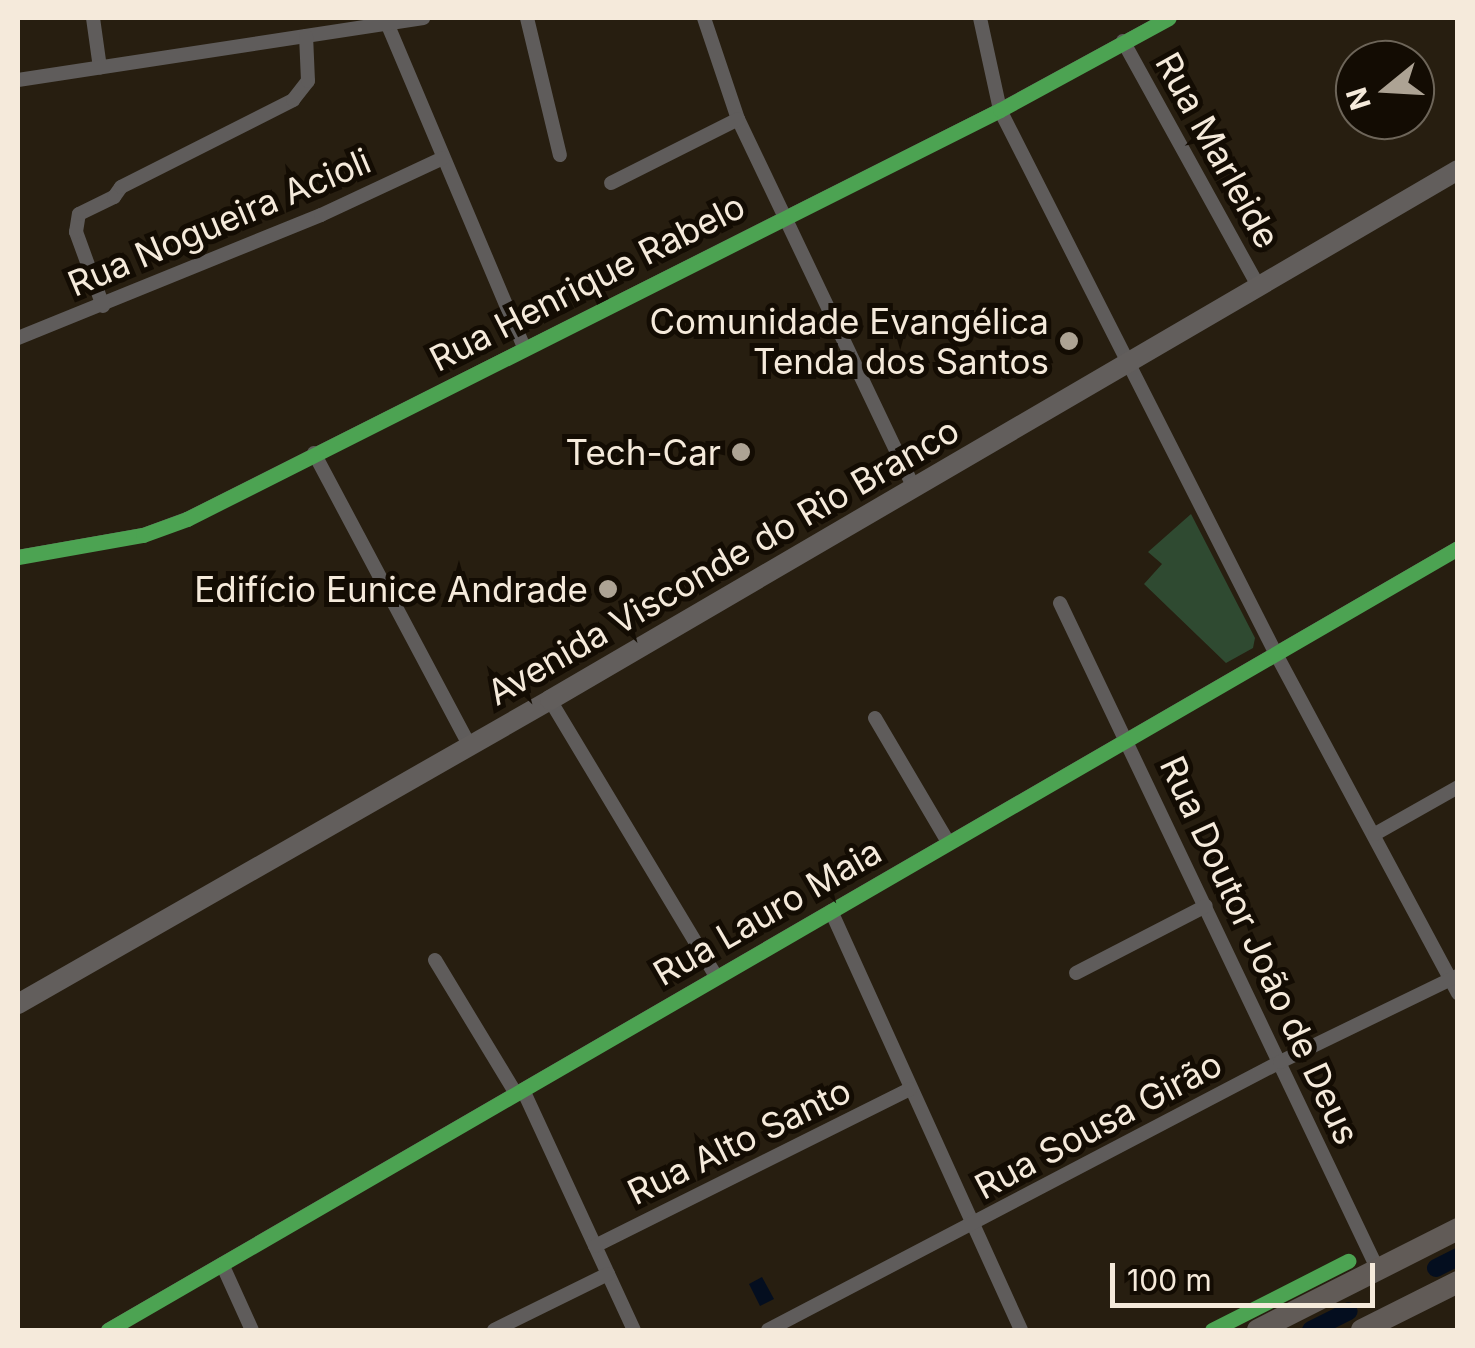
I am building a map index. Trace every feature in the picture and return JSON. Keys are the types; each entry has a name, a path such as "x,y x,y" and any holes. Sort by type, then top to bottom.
{"main road":[{"name":"Avenida Visconde do Rio Branco","path":"18,1004 550,700 1458,170"},
{"path":"1258,1330 1458,1230"},
{"path":"1362,1330 1398,1322 1458,1282"}],"street":[{"path":"93,18 100,68"},
{"path":"18,80 416,18"},
{"path":"527,18 560,154"},
{"path":"704,18 738,118 914,488"},
{"path":"980,18 1000,110 1276,654 1455,982"},
{"name":"Rua Henrique Rabelo","path":"18,556 143,535 187,519 1000,110 1169,18"},
{"path":"386,23 525,349"},
{"path":"103,306 76,232 79,214 114,196 121,187 293,100 308,81 306,36"},
{"name":"Rua Marleide","path":"1124,41 1259,287"},
{"path":"611,182 738,118"},
{"name":"Rua Nogueira Acioli","path":"18,338 321,215 443,158"},
{"path":"314,453 470,746"},
{"name":"Rua Lauro Maia","path":"108,1330 1458,548"},
{"name":"Rua Doutor João de Deus","path":"1060,603 1378,1270"},
{"path":"550,700 715,975"},
{"path":"876,718 948,842"},
{"path":"1375,834 1458,786"},
{"path":"1076,972 1206,906"},
{"path":"831,911 1021,1330"},
{"path":"434,960 520,1092 634,1330"},
{"name":"Rua Sousa Girão","path":"768,1330 1280,1062 1455,982"},
{"name":"Rua Alto Santo","path":"595,1246 910,1089"},
{"path":"222,1264 252,1330"},
{"path":"494,1330 608,1274"}],"green space":[{"path":"1191,514 1255,638 1253,648 1226,663 1144,584 1162,564 1148,552"}],"water":[{"path":"762,1277 774,1299 760,1306 749,1284"}],"waterway":[{"path":"1436,1268 1458,1257"},
{"path":"1311,1330 1349,1311"}],"cycle path":[{"path":"18,557 143,535 187,519 1000,110 1169,18"},
{"path":"108,1330 1458,548"},
{"path":"1212,1330 1348,1261"}],"place":[{"name":"Comunidade Evangélica Tenda dos Santos","path":"1069,341"},
{"name":"Tech-Car","path":"741,452"},
{"name":"Edifício Eunice Andrade","path":"608,589"}]}
